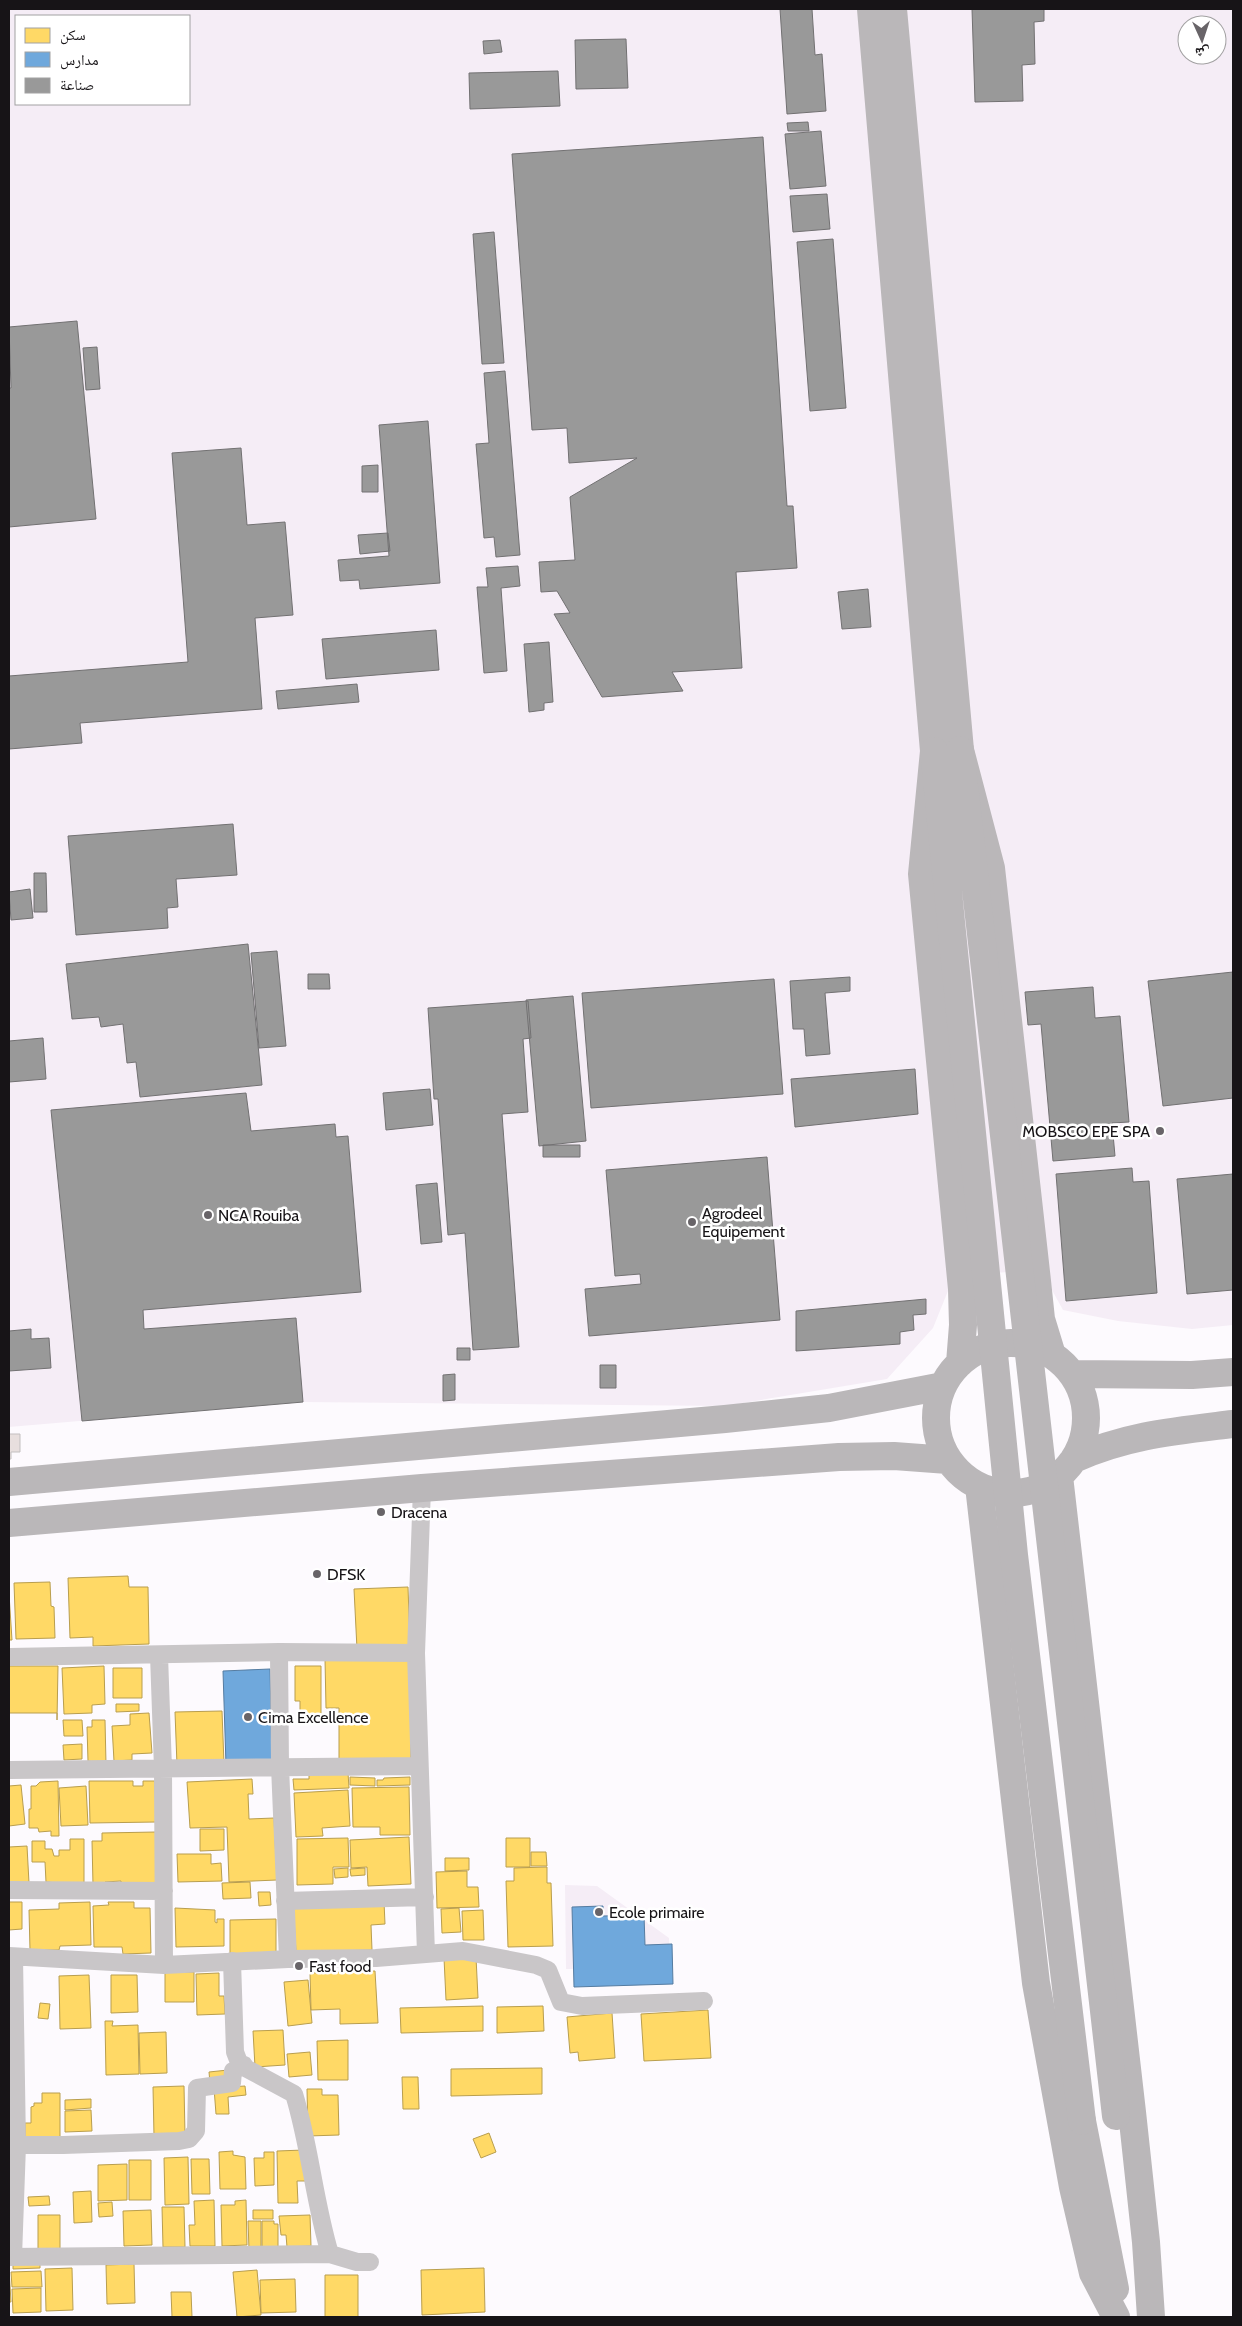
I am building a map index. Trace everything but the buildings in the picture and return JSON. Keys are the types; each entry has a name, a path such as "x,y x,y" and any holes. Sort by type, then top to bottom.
{"highway":[{"path":"871,9 947,750 1116,2116 1150,2317"},
{"path":"893,9 947,750 1014,1556 1082,2121 1120,2317"},
{"path":"947,750 991,868 1041,1320 1052,1355"},
{"path":"947,750 922,874 962,1288 963,1325 960,1363"},
{"path":"1150,2317 1146,2242 1066,1468 1085,1431 1084,1401 1072,1374 1052,1355 1034,1347 1014,1343 994,1345 976,1352 960,1363 943,1386 937,1404 936,1423 940,1442 948,1460 962,1475 979,1486 999,1492 1020,1493 1040,1487 1066,1468 1102,1447 1131,1438 1233,1424"},
{"path":"1072,1374 1183,1375 1233,1372"},
{"path":"9,1482 725,1419 829,1408 943,1386"},
{"path":"9,1523 422,1488 839,1457 894,1456 948,1460"},
{"path":"979,1486 1036,1983 1073,2187 1092,2273 1116,2317"}],"street":[{"path":"422,1488 416,1653 426,1954"},
{"path":"9,1656 280,1652 416,1653"},
{"path":"280,1652 280,1766 288,1958"},
{"path":"159,1655 163,1769 164,1965"},
{"path":"9,1770 419,1766"},
{"path":"9,1890 164,1891"},
{"path":"285,1900 425,1897"},
{"path":"370,2262 357,2262 330,2254 11,2257 13,2145 12,1957 164,1965 288,1958 376,1958 464,1951 536,1965 548,1970 561,2002 582,2006 704,2001"},
{"path":"232,1962 235,2052 240,2065 244,2065 294,2094 303,2122 313,2187 330,2254"},
{"path":"13,2145 102,2144 189,2139 196,2131 197,2088 232,2082 233,2071 244,2065"}],"shaded area":[{"path":"9,9 1233,9 1233,1325 1192,1329 1118,1321 1063,1310 1052,1290 1049,1269 954,1276 933,1328 887,1379 725,1406 303,1402 9,1427"},
{"name":"Ecole primaire","path":"565,1885 597,1886 669,1938 670,1968 566,1969"}],"place":[{"name":"MOBSCO EPE SPA","path":"1160,1131"},
{"name":"NCA Rouiba","path":"208,1215"},
{"name":"Agrodeel Equipement","path":"692,1222"},
{"name":"Dracena","path":"381,1512"},
{"name":"DFSK","path":"317,1574"},
{"name":"Cima Excellence","path":"248,1717"},
{"name":"Ecole primaire","path":"599,1912"},
{"name":"Fast food","path":"299,1966"}]}
